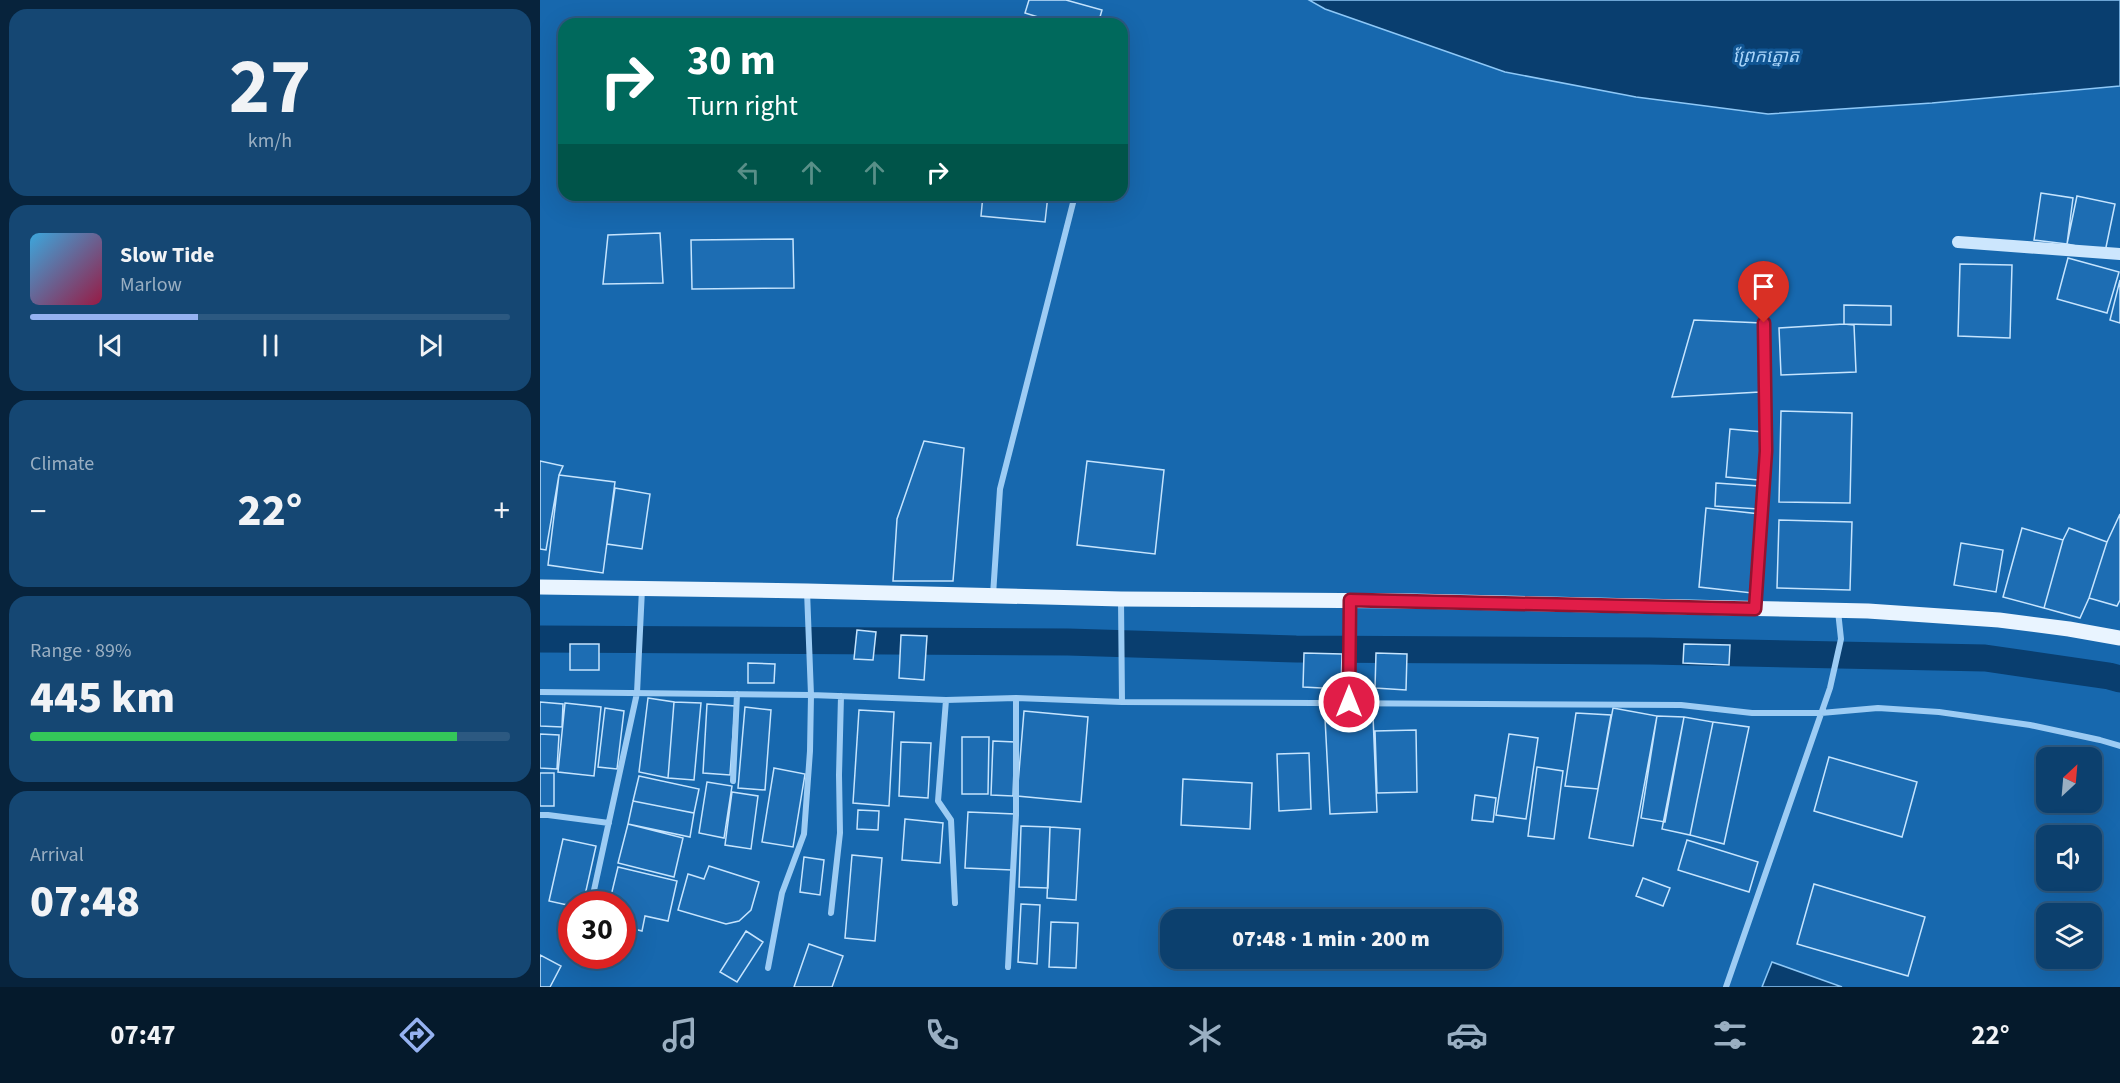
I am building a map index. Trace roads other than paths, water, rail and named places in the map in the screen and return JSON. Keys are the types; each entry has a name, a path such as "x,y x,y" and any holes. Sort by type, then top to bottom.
{"main road":[{"path":"540,587 1121,599 1350,600 1838,611 1999,620 2069,628 2120,638"}],"street":[{"path":"993,596 1000,489 1073,201"},
{"path":"1958,242 2120,254"},
{"path":"1755,609 1766,451 1762,282"},
{"path":"594,891 637,693 642,588"},
{"path":"768,968 782,893 804,834 810,751 811,695 807,591"},
{"path":"1121,599 1122,702"},
{"path":"1349,702 1350,600"},
{"path":"1726,987 1830,688 1841,639 1838,611"},
{"path":"540,693 811,695 946,700 1016,698 1122,702 1681,705 1752,713 1821,713 1878,708 1939,712 2030,725 2120,746"},
{"path":"733,781 737,694"},
{"path":"831,913 840,833 838,775 842,696"},
{"path":"1008,966 1016,815 1016,698"},
{"path":"946,700 939,801 951,820 955,903"},
{"path":"540,815 548,814 609,823"}],"water":[{"name":"ព្រែកត្នោត","path":"1309,0 2120,0 2120,86 1932,103 1768,114 1636,97 1505,72 1325,9"},
{"path":"1772,962 1842,987 1762,987"}],"waterway":[{"path":"540,639 1068,642 1296,649 1650,651 1985,658 2120,679"}]}
